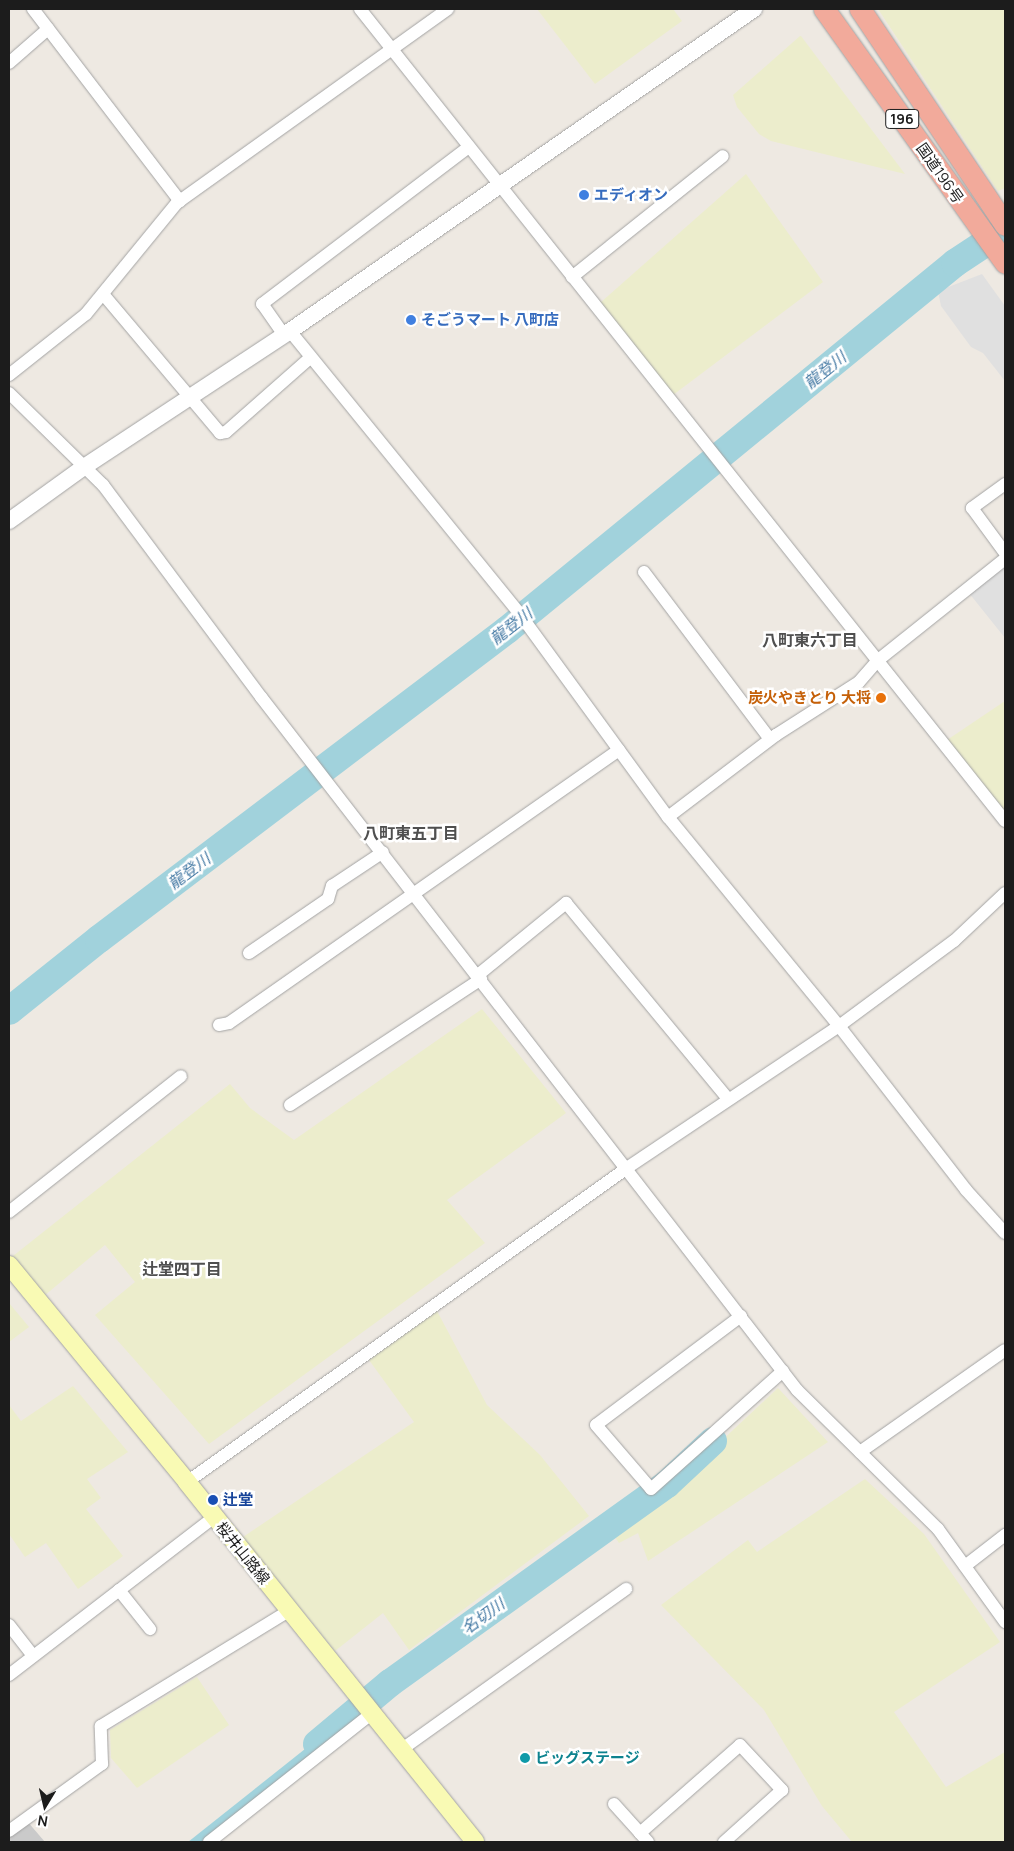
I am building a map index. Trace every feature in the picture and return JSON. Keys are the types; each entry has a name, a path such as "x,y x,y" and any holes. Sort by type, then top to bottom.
{"highway":[{"name":"国道196号","path":"824,9 1002,258"},
{"name":"国道196号","path":"860,9 1002,216"}],"main road":[{"name":"桜井山路線","path":"9,1265 187,1482 475,1842"}],"street":[{"path":"33,9 180,201"},
{"path":"360,9 1005,820"},
{"path":"9,374 86,314 180,201 392,51 448,9"},
{"path":"9,521 84,467 287,333 754,9"},
{"path":"9,63 48,29"},
{"path":"469,147 262,304 311,357 519,613 668,816 839,1026 966,1190 1005,1233"},
{"path":"572,277 723,156"},
{"path":"979,227 1002,216"},
{"path":"103,294 220,433 226,432 311,357"},
{"path":"9,393 103,485 261,697 480,977 797,1390 938,1529 1005,1622"},
{"path":"1005,484 972,508 1005,553"},
{"path":"668,816 770,740 859,682 877,660 1005,559"},
{"path":"644,572 770,740"},
{"path":"219,1025 229,1024 619,750"},
{"path":"249,953 328,899 332,886 382,852"},
{"path":"187,1482 627,1168 839,1026 954,941 1005,893"},
{"path":"290,1105 480,977 566,903 728,1099"},
{"path":"9,1212 181,1076"},
{"path":"741,1316 596,1425 651,1489 783,1371"},
{"path":"860,1452 1005,1350"},
{"path":"9,1675 214,1517"},
{"path":"965,1566 1005,1535"},
{"path":"401,1750 626,1589"},
{"path":"119,1590 150,1629"},
{"path":"9,1831 102,1764 101,1726 289,1611"},
{"path":"9,1625 33,1656"},
{"path":"209,1842 371,1714"},
{"path":"614,1804 644,1837 740,1745 782,1790 724,1842"}],"shaded area":[{"path":"982,274 1005,306 1005,381 983,353 971,347 941,306 938,291"},
{"path":"1005,566 1005,638 969,593"},
{"path":"27,1821 45,1842 9,1842 9,1833"}],"green space":[{"path":"537,9 673,9 682,21 595,84"},
{"path":"878,9 1005,9 1005,188 998,191"},
{"path":"800,36 905,174 771,141 759,134 737,107 733,95"},
{"path":"746,174 823,282 673,395 600,303"},
{"path":"1005,701 1005,812 947,740"},
{"path":"482,1009 566,1113 447,1200 485,1243 209,1444 95,1315 135,1282 105,1245 44,1296 13,1256 230,1084 250,1108 294,1140"},
{"path":"9,1303 29,1327 9,1342"},
{"path":"437,1311 487,1405 540,1455 589,1516 409,1650 383,1613 335,1651 243,1537 414,1422 369,1360"},
{"path":"73,1386 128,1452 87,1479 101,1498 86,1509 123,1556 78,1589 46,1543 25,1557 9,1534 9,1405 21,1421"},
{"path":"778,1388 828,1442 648,1561 638,1533 619,1543 611,1531 670,1489"},
{"path":"865,1479 924,1534 1000,1642 894,1712 946,1787 1005,1752 1005,1842 852,1842 822,1806 764,1710 661,1605 748,1540 757,1552"},
{"path":"197,1677 229,1725 137,1788 111,1758 110,1730"}],"water":[{"path":"344,1718 350,1724 201,1842 188,1842"}],"waterway":[{"name":"龍登川","path":"9,1011 99,939 507,630 955,263 1005,230"},
{"name":"名切川","path":"317,1744 390,1683 667,1484 713,1441"}],"place":[{"name":"エディオン","path":"584,195"},
{"name":"そごうマート 八町店","path":"411,320"},
{"name":"炭火やきとり 大将","path":"881,698"},
{"name":"辻堂","path":"213,1500"},
{"name":"ビッグステージ","path":"525,1758"}],"district":[{"name":"八町東六丁目","path":"810,640"},
{"name":"八町東五丁目","path":"411,833"},
{"name":"辻堂四丁目","path":"182,1269"}]}
